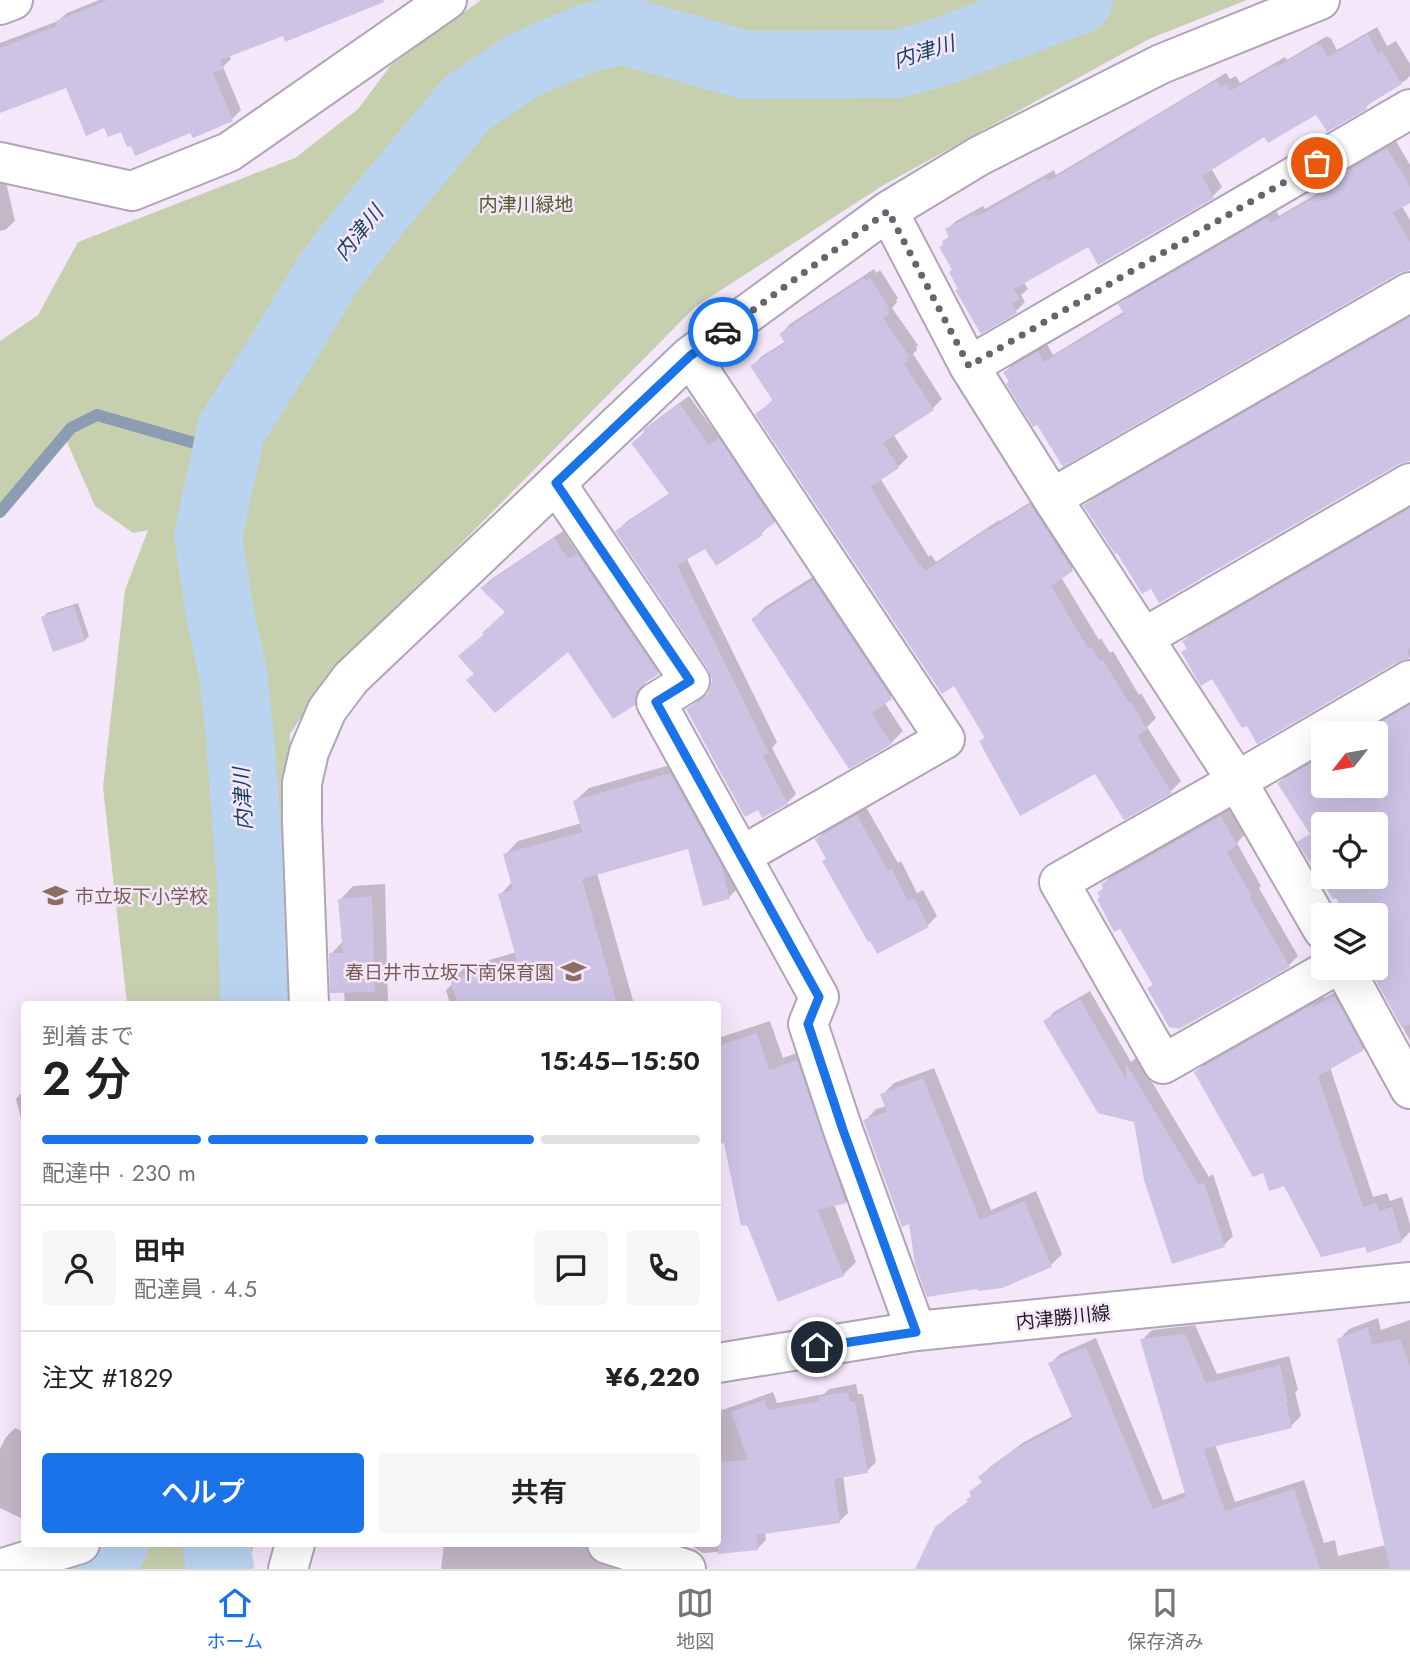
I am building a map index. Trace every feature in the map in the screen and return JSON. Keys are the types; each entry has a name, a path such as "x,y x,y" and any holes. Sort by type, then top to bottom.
{"street":[{"path":"0,5 13,0"},
{"path":"0,162 132,191 229,152 447,0"},
{"path":"309,1001 302,783 309,752 327,710 351,678 690,356 888,211 979,156 1161,64 1320,0"},
{"path":"969,366 1410,109"},
{"path":"888,211 969,366 1237,780 1311,909"},
{"path":"1052,498 1410,292"},
{"path":"690,356 945,739 741,856"},
{"path":"556,483 690,681 656,702 819,997 808,1024 916,1332"},
{"path":"1144,637 1410,483"},
{"path":"1311,980 1163,1064 1059,881 1410,680"},
{"path":"1351,980 1410,1089"},
{"name":"内津勝川線","path":"721,1363 916,1332 1410,1282"},
{"path":"288,1569 294,1547"},
{"path":"616,1547 686,1569"},
{"path":"0,1569 67,1548"}],"green space":[{"name":"内津川緑地","path":"481,0 1247,0 1149,39 882,186 695,307 326,680 290,734 290,895 294,1001 127,1001 103,787 125,590 148,530 133,533 95,506 67,442 0,509 0,341 38,315 78,242 295,158 358,109 391,65"},
{"path":"39,1547 253,1547 248,1569 24,1569"}],"building":[{"path":"108,0 384,2 285,42 283,36 220,60 223,69 213,73 233,121 193,138 190,133 135,156 131,146 127,147 121,132 108,137 104,128 86,136 66,88 0,113 0,48 57,26 56,21"},
{"path":"1368,34 1378,53 1382,51 1402,84 1366,106 1367,109 1327,132 1316,115 1268,143 1264,137 1202,176 1214,198 1098,265 1088,247 1014,289 1020,299 1012,303 1017,313 981,334 955,290 958,289 949,272 952,270 939,247 943,245 942,241 949,237 945,229 974,214 976,217 1045,178 1047,182 1217,80 1221,87 1226,84 1230,91 1317,44 1321,44 1328,57"},
{"path":"1387,148 1410,187 1410,203 1393,213 1410,242 1410,270 1399,273 1063,467 1037,425 1033,427 1006,384 1009,382 1003,372 1038,351 1044,362 1124,314 1118,304 1267,218 1270,223 1342,181 1339,177"},
{"path":"864,278 866,281 870,278 890,309 887,310 889,314 883,318 909,356 904,364 934,410 883,443 899,468 870,487 925,571 1030,504 1073,571 1051,586 1088,648 1091,647 1100,661 1103,660 1147,729 1137,736 1172,793 1124,820 1095,774 1020,816 979,741 985,738 954,686 942,694 755,414 773,401 750,366 785,343 779,334"},
{"path":"1410,317 1410,461 1399,464 1159,603 1151,589 1142,594 1083,505"},
{"path":"679,403 709,445 719,438 775,523 761,532 763,535 716,566 705,549 677,565 769,753 763,756 788,804 762,818 758,810 745,817 686,709 709,692 712,680 708,669 615,531 669,494 631,443 645,433 643,430"},
{"path":"1410,508 1410,648 1407,650 1410,658 1399,661 1257,744 1247,726 1242,728 1212,679 1201,686 1181,652 1187,649 1182,641"},
{"path":"554,538 568,559 577,554 659,674 637,691 635,705 613,719 568,652 495,713 466,680 474,674 458,656 505,612 480,588"},
{"path":"813,580 892,699 871,713 892,744 849,769 751,619"},
{"path":"74,606 85,641 53,652 41,617"},
{"path":"1410,705 1410,1026 1409,1024 1402,1028 1376,980 1388,980 1388,903 1339,903 1327,889 1388,889 1388,812 1311,812 1311,864 1297,842 1310,834 1277,783 1311,763 1311,798 1388,798 1388,721 1383,721"},
{"path":"670,773 721,865 730,899 703,906 688,849 582,879 616,1001 457,1001 450,980 517,961 498,894 513,890 503,854 582,832 573,801"},
{"path":"857,815 888,871 892,869 908,901 914,898 929,927 877,954 822,861 826,859 815,839"},
{"path":"1221,816 1237,845 1227,852 1290,967 1179,1029 1169,1027 1147,988 1153,985 1120,929 1114,932 1097,899 1100,897 1097,892 1104,889 1101,884"},
{"path":"372,896 375,992 330,993 329,953 343,953 338,899"},
{"path":"1333,996 1364,1050 1318,1076 1363,1207 1377,1203 1379,1211 1392,1207 1402,1242 1367,1253 1365,1247 1321,1257 1284,1186 1269,1191 1263,1173 1253,1177 1194,1072 1312,1005 1313,1007"},
{"path":"1080,999 1127,1081 1127,1065 1199,1185 1204,1182 1225,1247 1172,1264 1144,1180 1134,1122 1098,1113 1043,1021"},
{"path":"757,1033 769,1070 797,1060 846,1203 818,1210 844,1276 778,1302 747,1225 741,1226 724,1143 721,1144 721,1045"},
{"path":"923,1078 980,1220 1024,1201 1052,1267 1002,1288 927,1297 915,1264 909,1224 902,1227 863,1120 887,1112 880,1094"},
{"path":"1368,1327 1372,1345 1400,1339 1410,1367 1410,1569 1390,1569 1337,1339"},
{"path":"1185,1334 1206,1383 1280,1365 1292,1428 1204,1449 1225,1511 1294,1489 1320,1569 915,1569 935,1527 968,1502 966,1500 971,1496 969,1492 982,1482 978,1477 1012,1451 1073,1419 1048,1363 1086,1347 1153,1509 1186,1497 1140,1339"},
{"path":"848,1392 850,1402 855,1402 868,1473 834,1479 840,1523 756,1535 758,1550 718,1554 718,1547 721,1547 721,1462 748,1460 731,1412 764,1400 768,1410 819,1401 819,1397"}],"waterway":[{"name":"内津川","path":"254,1001 251,887 240,737 233,673 221,619 208,536 231,430 329,272 377,211 467,103 524,65 587,38 622,30 745,65 897,64 943,51 1079,0"},
{"path":"0,512 71,428 97,415 226,452"},
{"name":"内津川","path":"100,1569 113,1547"},
{"path":"216,1547 220,1569"}],"way so far":[{"path":"723,332 888,211 969,366 1317,163"}],"place":[{"name":"市立坂下小学校","path":"55,896"},
{"name":"春日井市立坂下南保育園","path":"574,972"}],"route":[{"path":"723,332 690,356 556,483 690,681 656,702 819,997 808,1024 916,1332 817,1347"}]}
